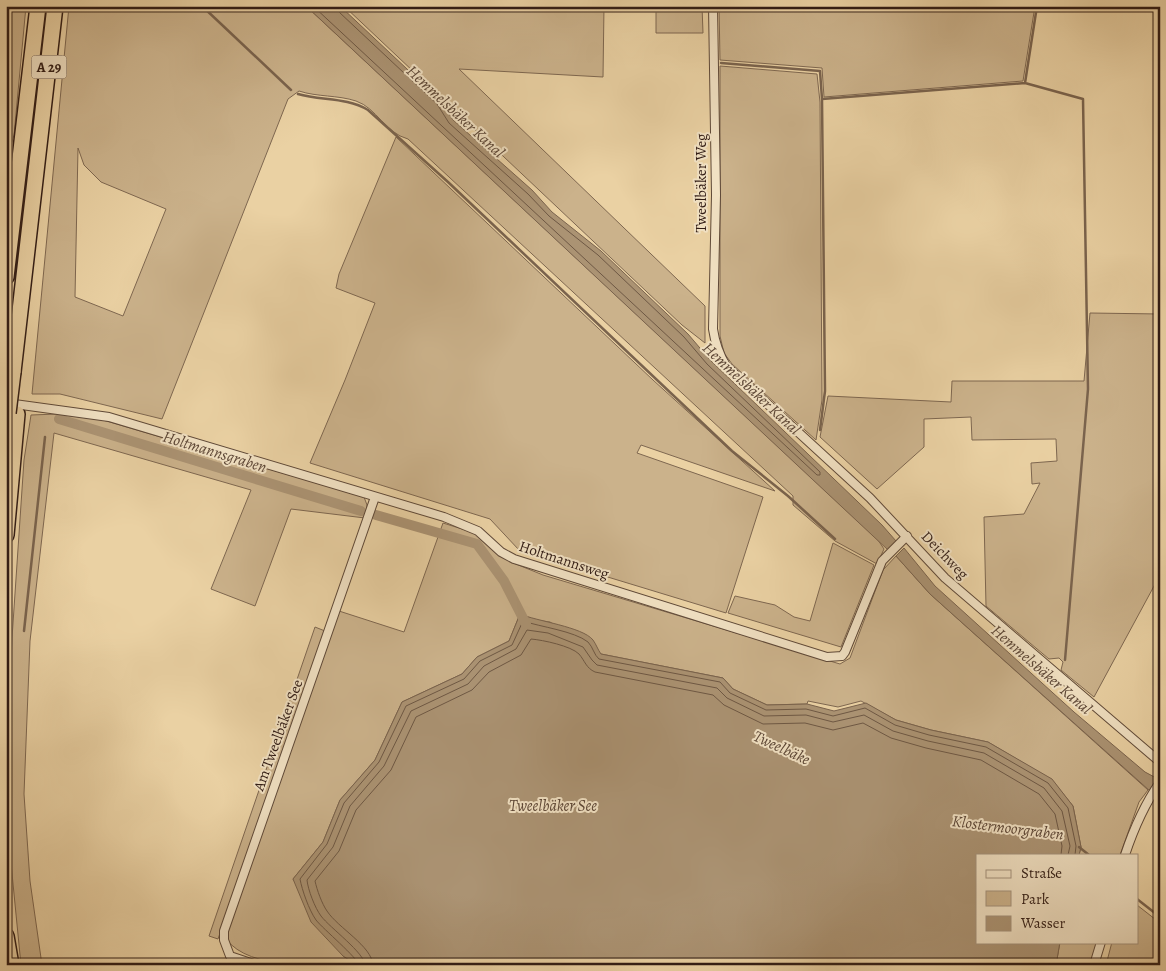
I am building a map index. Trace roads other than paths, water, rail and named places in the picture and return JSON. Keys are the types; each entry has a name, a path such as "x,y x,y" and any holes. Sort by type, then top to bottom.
{"highway":[{"name":"A 29","path":"6,278 38,6"},
{"name":"A 29","path":"9,414 17,372 23,293 55,6"},
{"path":"6,535 9,414"},
{"path":"6,936 11,965"}],"street":[{"name":"Tweelbäker Weg","path":"713,6 716,195 713,329 715,342 721,358"},
{"name":"Deichweg","path":"721,358 726,366 870,498 908,536 945,578 1160,762"},
{"name":"Holtmannsweg","path":"9,414 109,416 470,527 514,559 827,657 842,656 845,652 882,561 908,536"},
{"name":"Am Tweelbäker See","path":"257,965 230,956 224,940 224,931 376,497"},
{"path":"1126,854 1134,827 1146,802 1160,782"},
{"path":"1094,965 1100,944"}],"water":[{"path":"306,6 340,6 441,101 453,120 532,190 552,212 601,251 688,334 711,361 882,525 896,541 888,550"},
{"path":"904,548 935,586 1074,712 1145,772 1160,780 1160,800 930,594 896,556"},
{"name":"Tweelbäker See","path":"520,614 580,631 593,640 601,654 723,678 733,689 767,705 807,704 834,711 866,703 896,720 931,730 988,742 1052,779 1073,806 1081,847 1079,854 976,854 976,944 1060,944 1056,965 357,965 343,956 311,922 293,879 323,842 340,800 375,760 402,702 462,674 477,657 509,641"}],"waterway":[{"path":"202,6 291,90"},
{"path":"1025,83 1037,6"},
{"path":"721,63 820,71 822,99"},
{"path":"820,430 825,391 822,99 1025,83 1083,99 1088,389 1065,660"},
{"path":"298,94 351,103 368,110 448,182 732,451 788,496 835,539"},
{"name":"Holtmannsgraben","path":"59,419 361,511"},
{"path":"24,631 45,437"},
{"name":"Holtmannsgraben","path":"376,515 477,544 504,581 526,624"},
{"name":"Klostermoorgraben","path":"1079,847 1088,854"},
{"name":"Klostermoorgraben","path":"1138,900 1160,917"}],"water label":[{"name":"Hemmelsbäker Kanal","path":"456,111"},
{"name":"Hemmelsbäker Kanal","path":"752,388"},
{"name":"Hemmelsbäker Kanal","path":"1042,669"},
{"name":"Tweelbäke","path":"782,747"}]}
